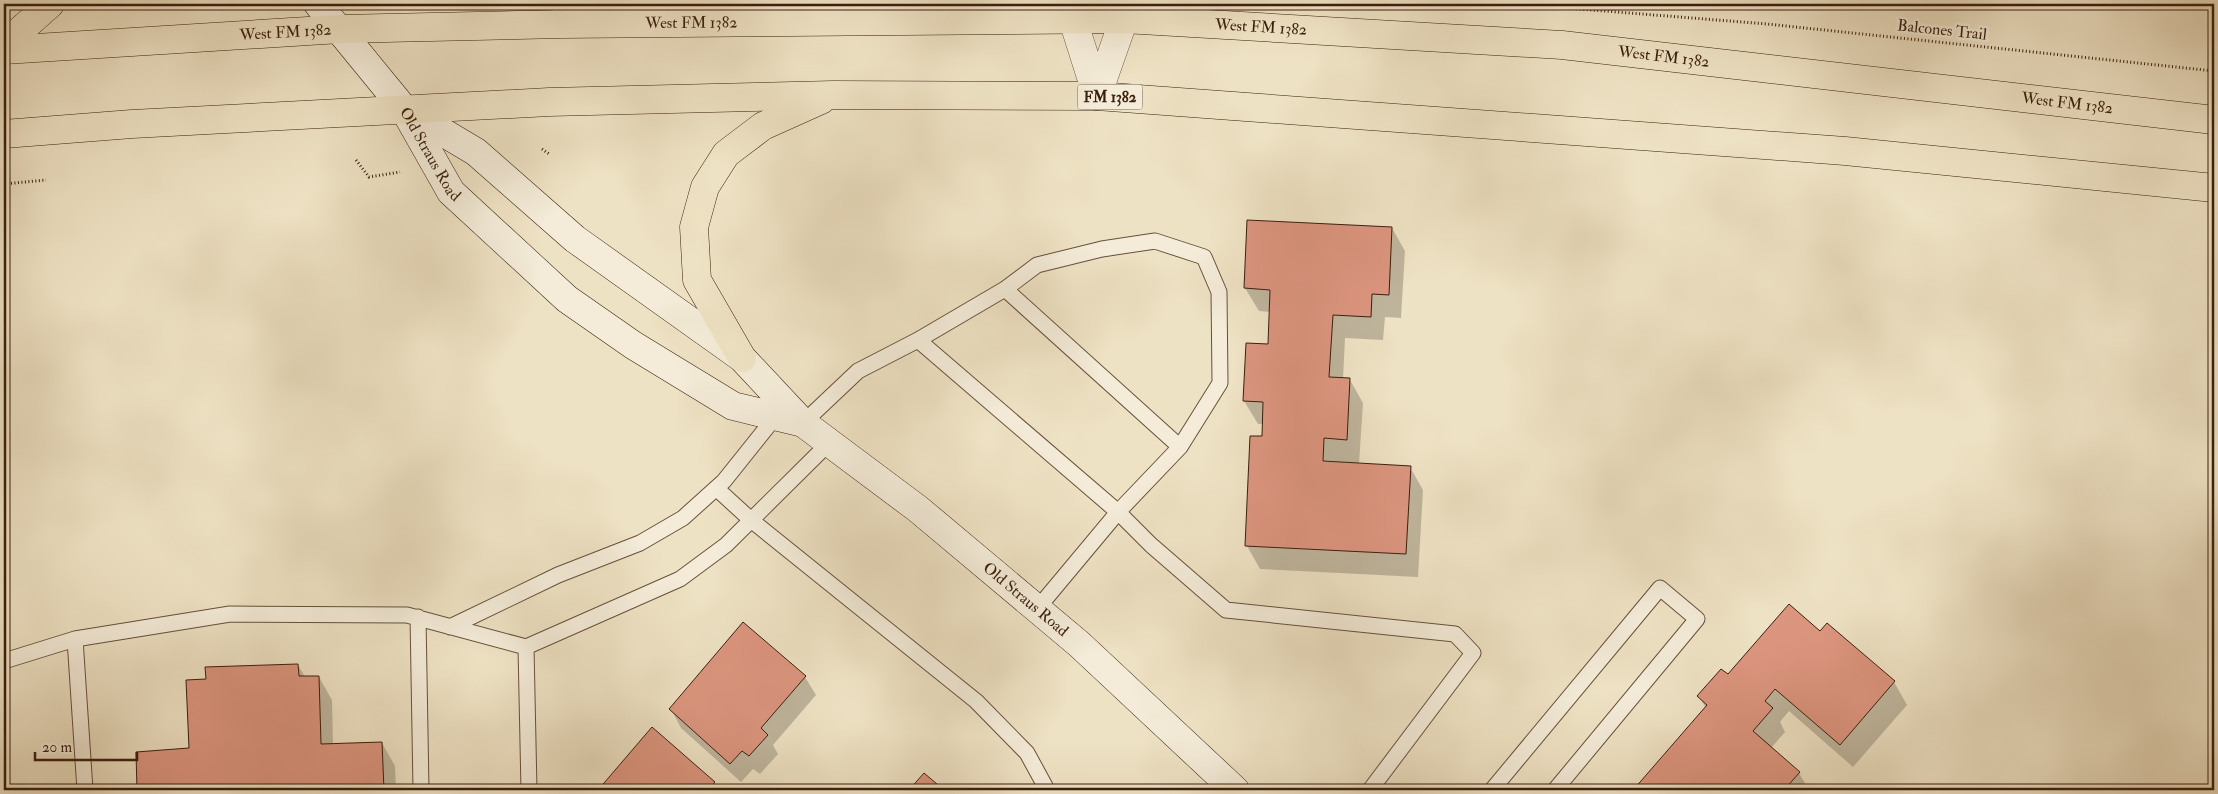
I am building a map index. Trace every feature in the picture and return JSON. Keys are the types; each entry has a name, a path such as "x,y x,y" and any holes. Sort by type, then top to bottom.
{"main road":[{"path":"4,45 50,4"},
{"name":"West FM 1382","path":"4,50 560,14 1124,12 1562,45 2214,120"},
{"path":"742,358 697,280 694,227 705,188 726,154 763,126 833,95"},
{"name":"FM 1382","path":"4,134 141,123 549,102 833,95 1097,96 1845,151 2214,188"}],"street":[{"path":"318,4 404,109"},
{"path":"1073,12 1097,96"},
{"path":"1097,96 1124,12"},
{"name":"Old Straus Road","path":"404,109 476,152 575,239 742,358 803,423 918,509 1037,609 1222,786"},
{"name":"Old Straus Road","path":"404,109 451,192 567,299 633,345 733,406 803,423"}],"lane":[{"path":"803,423 858,371 918,340 1005,289 1037,265 1102,249 1155,241 1204,256 1219,292 1220,383 1180,447 1118,512 1037,609"},
{"path":"1005,289 1180,447"},
{"path":"918,340 1118,512 1151,545 1226,610 1455,634 1473,653 1370,790"},
{"path":"450,627 558,575 640,542 682,518 724,481 776,416"},
{"path":"4,661 75,639 230,614 418,617 526,647 680,579 726,545 830,442"},
{"path":"716,488 751,520 976,701 1027,753 1045,786 1044,790"},
{"path":"1492,790 1660,588 1696,619 1555,790"},
{"path":"418,617 421,790"},
{"path":"75,639 85,790"},
{"path":"526,647 529,790"}],"path":[{"name":"Balcones Trail","path":"1517,4 1767,24 2214,71"},
{"path":"542,149 549,154"},
{"path":"356,160 369,177 400,172"},
{"path":"4,184 46,180"}],"building":[{"path":"1247,220 1392,227 1389,295 1372,294 1371,317 1333,315 1329,377 1350,378 1347,440 1324,438 1323,461 1411,466 1406,554 1245,546 1250,436 1262,436 1263,402 1243,401 1246,343 1268,344 1270,290 1244,288"},
{"path":"1789,604 1820,631 1827,623 1895,681 1840,745 1775,689 1765,701 1773,708 1753,731 1800,772 1784,790 1634,789 1707,705 1697,696 1721,669 1728,674"},
{"path":"743,622 806,676 761,728 768,735 749,756 742,751 730,764 669,709"},
{"path":"298,664 299,676 319,676 321,744 382,742 384,790 137,790 136,752 189,748 186,680 206,679 205,667"},
{"path":"652,727 715,782 708,790 598,790"},
{"path":"924,773 944,790 909,790"}]}
